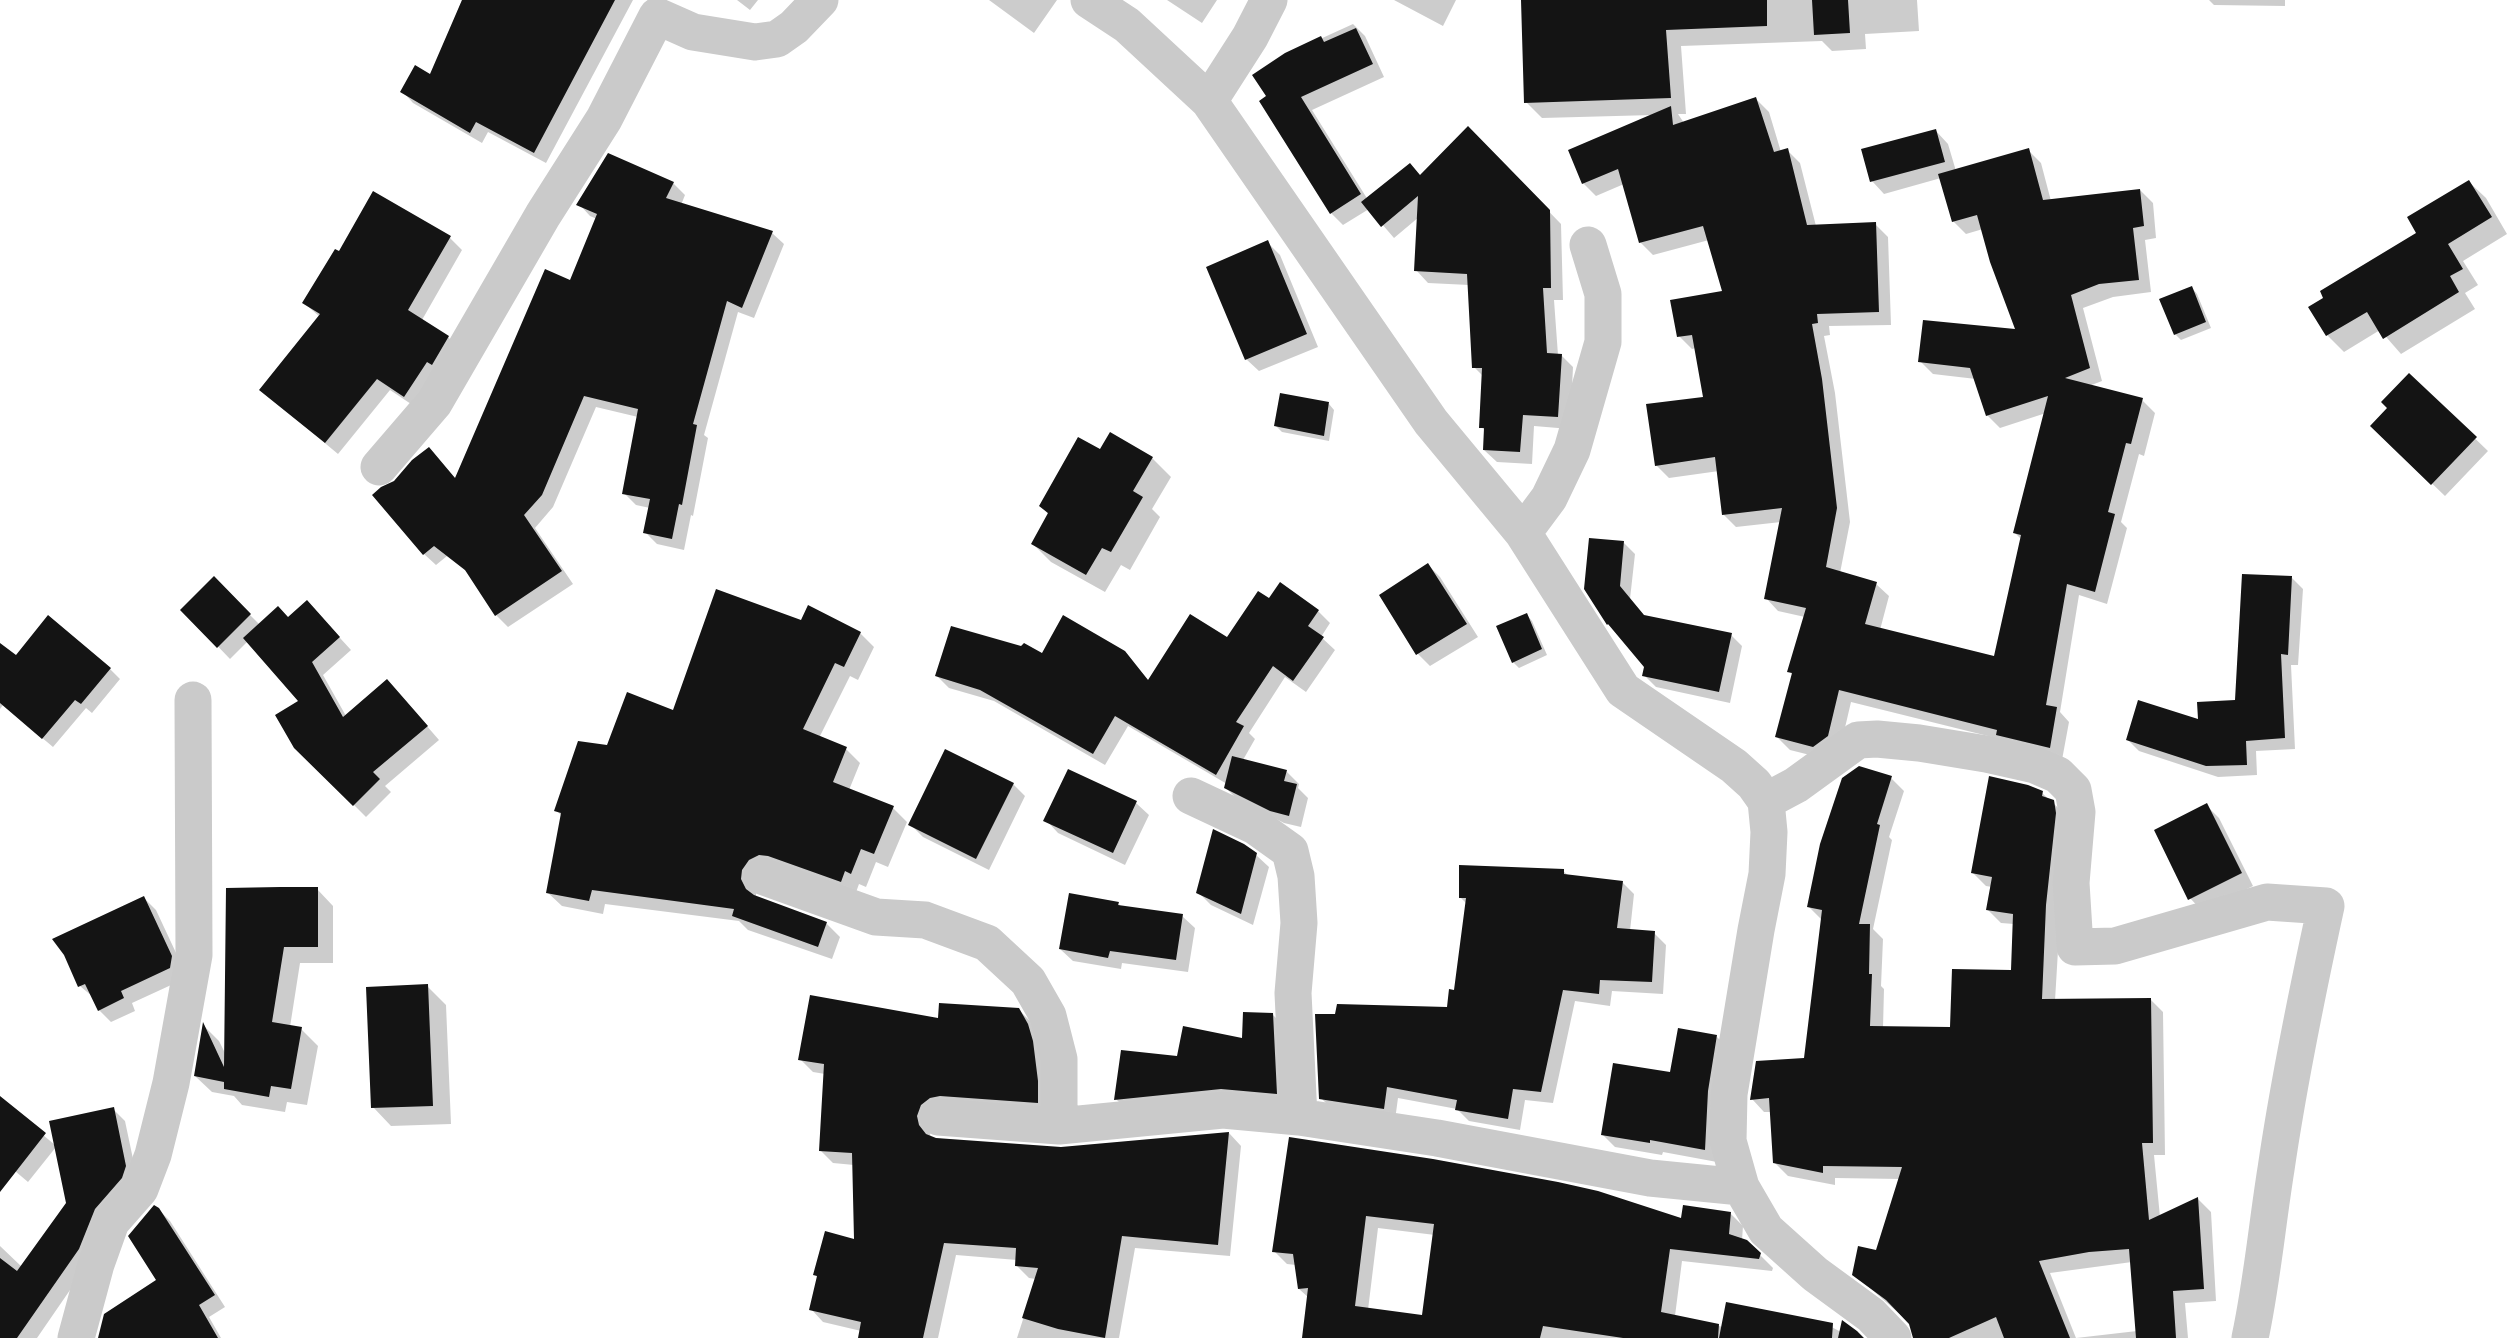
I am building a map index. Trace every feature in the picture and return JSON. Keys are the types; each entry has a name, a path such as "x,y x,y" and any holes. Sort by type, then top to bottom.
{"street":[{"path":"379,467 435,403 543,215 604,119 657,16 693,32 755,42 777,39 794,27 820,0"},
{"path":"1089,0 1127,25 1209,101 1432,422 1523,533 1623,690 1734,766 1754,784 1766,801 1769,832 1768,874 1729,1094 1728,1141 1741,1187 1766,1230 1815,1274 1871,1315 1894,1338"},
{"path":"1209,101 1250,37 1269,0"},
{"path":"1523,533 1549,498 1572,450 1603,342 1603,294 1588,245"},
{"path":"76,1338 96,1264 111,1222 140,1189 153,1155 170,1083 194,955 193,700"},
{"path":"1766,801 1796,785 1858,740 1877,738 1986,754 2035,765 2058,775 2073,790 2077,812 2071,883 2075,947 2115,946 2267,902 2326,906 2305,1004 2276,1168 2258,1302 2250,1338"},
{"path":"1191,796 1255,827 1290,850 1296,876 1299,923 1293,993 1299,1116"},
{"path":"762,876 876,917 925,920 987,943 1028,981 1048,1016 1059,1059 1059,1126"},
{"path":"938,1117 1059,1126 1223,1110 1299,1116 1511,1151 1650,1178 1741,1187"}],"building":[{"path":"462,0 615,0 534,153 476,122 470,133 400,92 415,65 430,74"},
{"path":"1521,0 1767,0 1767,26 1666,30 1671,98 1524,103"},
{"path":"1812,0 1848,0 1850,33 1814,35"},
{"path":"1356,28 1373,64 1301,97 1361,194 1330,214 1259,101 1266,96 1252,75 1285,53 1321,36 1324,42"},
{"path":"1756,97 1774,152 1788,148 1807,225 1876,222 1879,312 1817,314 1818,323 1812,324 1822,379 1837,508 1826,567 1877,582 1865,624 1994,656 2021,535 2013,533 2048,396 1986,416 1970,368 1918,362 1923,320 2015,329 1990,262 1977,215 1952,222 1938,174 2029,148 2043,200 2140,189 2144,226 2133,228 2139,280 2099,284 2071,295 2090,368 2065,378 2143,398 2131,444 2126,443 2108,512 2115,514 2095,592 2067,584 2046,705 2057,707 2050,748 1996,735 1997,730 1839,690 1828,736 1813,747 1775,737 1792,673 1787,672 1806,608 1764,599 1782,508 1722,515 1715,457 1655,466 1646,404 1703,397 1692,335 1677,337 1670,300 1722,291 1703,226 1639,243 1618,169 1582,184 1568,150 1671,106 1673,125"},
{"path":"1468,126 1550,210 1551,288 1543,288 1547,353 1562,354 1558,417 1523,415 1520,452 1483,450 1484,428 1479,428 1482,368 1472,368 1467,274 1414,271 1418,196 1381,227 1361,202 1410,163 1420,175"},
{"path":"1936,129 1945,162 1870,182 1861,149"},
{"path":"608,153 674,182 666,198 773,231 742,308 727,301 693,424 697,425 682,505 679,504 672,539 643,533 650,499 622,494 638,409 584,396 542,495 524,515 562,571 495,616 465,570 434,546 423,555 372,495 394,481 412,460 429,447 455,478 545,269 570,280 597,214 576,205"},
{"path":"2469,180 2492,217 2448,244 2463,269 2450,276 2459,292 2383,339 2367,312 2326,336 2308,307 2323,298 2320,291 2416,233 2407,217"},
{"path":"373,191 451,236 408,310 449,336 432,365 427,362 404,397 377,379 325,443 259,390 320,314 302,303 335,249 339,251"},
{"path":"1268,240 1307,334 1245,360 1206,267"},
{"path":"2192,286 2206,322 2174,335 2159,299"},
{"path":"2409,373 2477,437 2431,485 2370,426 2387,408 2381,402"},
{"path":"1280,393 1329,402 1324,436 1274,426"},
{"path":"1110,432 1153,457 1133,491 1143,497 1111,552 1102,548 1086,575 1031,544 1048,513 1039,506 1078,437 1100,449"},
{"path":"1589,538 1624,541 1620,586 1644,615 1732,633 1719,692 1642,676 1644,667 1607,625 1584,589"},
{"path":"1428,563 1467,624 1416,655 1379,595"},
{"path":"2242,574 2292,576 2288,655 2281,654 2285,738 2246,741 2247,765 2206,766 2126,740 2138,700 2198,719 2197,702 2235,700"},
{"path":"214,576 251,614 217,648 180,610"},
{"path":"1280,582 1319,610 1308,626 1324,637 1293,681 1273,666 1236,722 1244,726 1216,775 1115,716 1093,754 980,690 935,676 951,626 1021,646 1024,643 1042,653 1063,615 1125,651 1148,680 1190,614 1227,637 1258,591 1269,598"},
{"path":"716,589 801,620 808,605 861,632 844,667 835,663 803,729 847,747 833,782 894,806 874,854 861,849 851,874 845,871 841,882 768,856 759,855 749,860 742,870 741,879 746,889 754,895 827,922 818,947 732,916 734,909 592,890 589,901 546,893 561,813 554,811 578,741 607,745 627,692 673,710"},
{"path":"307,600 340,637 312,662 343,717 387,679 428,726 373,772 380,779 353,806 294,748 275,715 298,701 243,638 278,606 288,617"},
{"path":"1527,613 1542,649 1512,663 1496,626"},
{"path":"48,615 111,668 81,704 75,700 42,739 0,703 0,643 16,655"},
{"path":"945,749 1014,783 976,859 908,825"},
{"path":"1232,756 1287,770 1284,781 1297,784 1289,816 1270,811 1224,788"},
{"path":"1859,766 1892,776 1877,824 1880,825 1859,924 1870,924 1870,1026 1950,1027 1952,969 2011,970 2013,914 1986,910 1992,877 1971,873 1989,776 2028,785 2043,791 2042,796 2054,800 2056,813 2046,905 2042,999 2151,998 2153,1143 2142,1143 2149,1220 2198,1197 2204,1289 2173,1291 2176,1338 2136,1338 2129,1249 2089,1252 2039,1261 2070,1338 2004,1338 1996,1317 1949,1338 1913,1338 1909,1324 1886,1300 1852,1275 1858,1246 1876,1250 1902,1167 1823,1166 1823,1173 1773,1163 1769,1098 1750,1100 1756,1061 1804,1058 1822,910 1807,907 1820,844 1842,778"},
{"path":"1068,769 1137,801 1113,853 1043,821"},
{"path":"2207,803 2242,873 2188,900 2154,830"},
{"path":"1213,829 1257,853 1241,914 1196,893"},
{"path":"1459,865 1564,869 1564,874 1623,881 1617,928 1655,931 1652,982 1600,980 1599,994 1563,990 1541,1092 1513,1089 1508,1119 1455,1110 1457,1100 1387,1087 1384,1109 1319,1099 1315,1014 1335,1014 1337,1004 1447,1007 1449,989 1454,990 1466,898 1459,898"},
{"path":"318,887 318,947 284,947 272,1022 302,1027 291,1089 271,1086 269,1097 224,1089 224,1082 194,1076 203,1022 224,1067 226,888"},
{"path":"1069,893 1119,902 1118,905 1183,914 1176,960 1110,951 1108,958 1059,949"},
{"path":"144,896 172,956 170,968 121,991 124,998 98,1011 85,984 78,987 64,955 52,939"},
{"path":"428,984 433,1106 371,1108 366,987"},
{"path":"810,995 938,1018 939,1003 1019,1008 1033,1041 1038,1103 940,1096 930,1098 921,1105 917,1116 919,1125 926,1134 936,1138 1061,1147 1229,1132 1218,1245 1122,1236 1105,1338 1058,1329 1022,1318 1038,1268 1015,1266 1016,1248 944,1243 923,1338 858,1338 861,1322 809,1310 817,1276 813,1275 825,1231 854,1239 852,1153 819,1151 824,1064 798,1060"},
{"path":"1243,1012 1273,1013 1277,1094 1221,1089 1114,1100 1121,1050 1177,1056 1183,1026 1242,1038"},
{"path":"1678,1028 1717,1035 1708,1091 1705,1150 1601,1135 1613,1063 1670,1072"},
{"path":"0,1096 46,1133 0,1192"},
{"path":"114,1107 126,1166 122,1178 95,1209 79,1249 17,1338 0,1338 0,1258 17,1271 66,1203 49,1121"},
{"path":"1289,1137 1558,1182 1598,1191 1681,1218 1683,1205 1731,1212 1729,1234 1747,1240 1761,1253 1759,1259 1670,1249 1661,1312 1719,1324 1718,1338 1623,1338 1543,1326 1540,1338 1302,1338 1308,1288 1298,1289 1293,1254 1272,1252","holes":["1366,1216 1434,1224 1422,1315 1355,1306"]},
{"path":"154,1205 159,1208 215,1295 199,1305 218,1338 98,1338 104,1314 156,1280 128,1236"},
{"path":"1726,1302 1833,1323 1832,1338 1719,1338"},
{"path":"1842,1320 1857,1331 1864,1338 1838,1338"}]}
